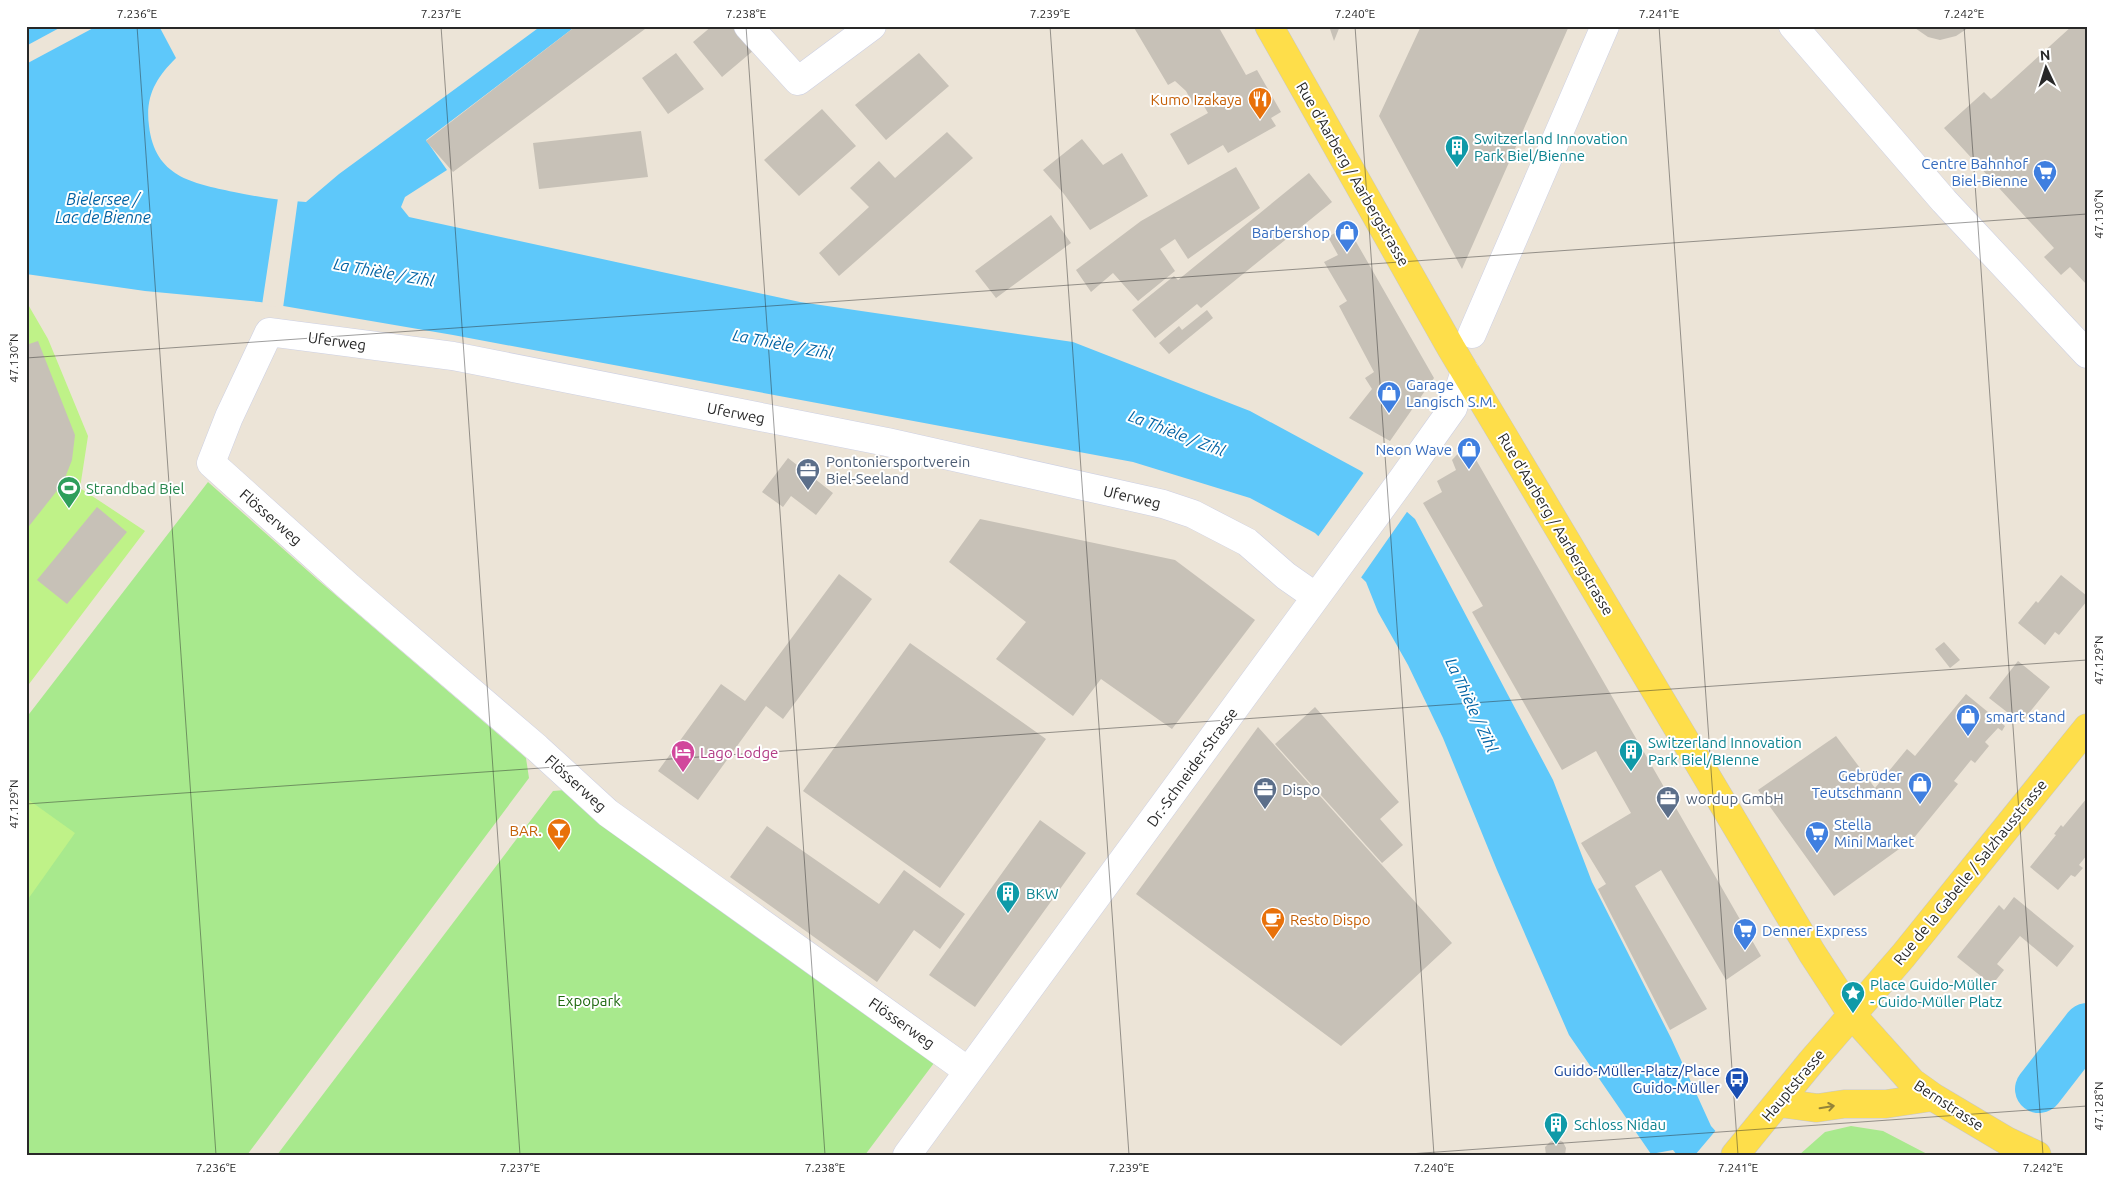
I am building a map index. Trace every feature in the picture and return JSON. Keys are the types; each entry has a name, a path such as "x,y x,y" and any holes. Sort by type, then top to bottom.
{"main road":[{"name":"Rue d'Aarberg / Aarbergstrasse","path":"1269,26 1465,371 1812,953 1853,1016"},
{"name":"Rue de la Gabelle / Salzhausstrasse","path":"1853,1016 2087,728"},
{"name":"Bernstrasse","path":"1853,1016 1912,1082 1933,1097 2007,1141 2037,1155"},
{"name":"Hauptstrasse","path":"1740,1149 1853,1016"},
{"path":"1779,1103 1817,1108 1844,1104 1886,1104 1933,1097"}],"street":[{"path":"748,26 798,81 872,26"},
{"path":"1472,334 1605,26"},
{"path":"1793,26 1944,201 2087,354"},
{"name":"Uferweg","path":"210,463 229,417 269,332 453,356 877,440 1163,504 1193,514 1247,542 1286,576 1321,590"},
{"name":"Dr.-Schneider-Strasse","path":"906,1155 1402,482 1453,408 1465,371"},
{"name":"Flösserweg","path":"210,463 349,587 537,748 608,813 968,1071"}],"green space":[{"name":"Strandbad Biel","path":"26,301 48,339 88,436 80,488 145,531 26,688"},
{"path":"208,482 318,580 526,758 529,778 247,1155 26,1155 26,718"},
{"name":"Expopark","path":"565,790 934,1063 865,1155 277,1155 553,791"},
{"path":"26,798 75,833 26,902"},
{"path":"1851,1126 1883,1131 1929,1155 1799,1155 1825,1132"}],"water":[{"path":"26,26 159,26 176,58 163,73 154,88 148,115 153,143 159,157 167,167 190,181 204,185 261,197 306,202 339,174 541,26 576,26 426,140 447,170 405,197 401,207 409,217 800,302 1073,342 1250,411 1361,471 1415,519 1553,780 1592,882 1671,1038 1711,1126 1737,1155 1677,1155 1673,1150 1651,1154 1569,1035 1497,870 1443,738 1408,665 1378,612 1366,582 1315,533 1250,498 1133,462 453,335 260,302 145,291 26,274"}],"pier":[{"path":"63,26 97,26 26,64 26,46"},
{"path":"278,198 298,199 283,308 262,305"},
{"path":"1365,471 1409,509 1360,579 1317,538"},
{"path":"1717,1129 1739,1155 1695,1155"}],"building":[{"path":"576,26 649,26 453,172 426,141"},
{"path":"712,26 735,26 754,50 722,77 693,42"},
{"path":"1133,26 1218,26 1246,75 1257,70 1281,112 1271,118 1276,126 1228,153 1223,145 1188,165 1170,134 1208,113 1201,101 1194,106 1186,91 1175,81 1168,85"},
{"path":"1329,26 1340,26 1334,41"},
{"name":"Switzerland Innovation Park Biel/Bienne","path":"1421,26 1569,26 1462,269 1379,116"},
{"path":"1912,26 1971,26 1956,36 1940,40 1928,37"},
{"name":"Centre Bahnhof Biel-Bienne","path":"2072,26 2087,26 2087,285 2070,267 2061,275 2044,257 2054,248 1944,128 1984,92 1991,99 1995,96"},
{"path":"676,53 704,89 668,114 642,78"},
{"path":"919,53 949,86 886,140 855,105"},
{"path":"822,109 856,146 799,196 764,160"},
{"path":"641,131 648,177 539,189 533,143"},
{"path":"947,132 973,158 839,276 819,253 869,207 850,188 879,161 895,178"},
{"path":"1082,139 1103,165 1122,153 1148,196 1090,230 1064,194 1043,170"},
{"path":"1236,167 1260,208 1188,259 1175,239 1160,249 1175,271 1138,301 1113,273 1091,292 1076,270 1141,221"},
{"path":"1309,173 1332,202 1201,308 1197,304 1155,338 1132,310 1174,276 1178,280"},
{"path":"1051,215 1071,243 996,298 975,271"},
{"path":"1347,226 1434,378 1390,441 1349,418 1372,389 1365,378 1374,372 1339,306 1347,301 1324,262 1338,255 1328,237"},
{"path":"1207,310 1213,318 1169,354 1159,343 1179,326 1182,330"},
{"path":"38,341 75,435 72,460 63,483 26,530 26,345"},
{"path":"1467,444 1761,956 1726,980 1661,870 1635,886 1707,1009 1670,1030 1598,889 1606,884 1581,843 1631,813 1596,751 1562,770 1472,612 1483,606 1423,503 1442,492 1437,481 1456,470 1452,460"},
{"path":"788,458 833,493 816,515 791,496 783,507 762,492"},
{"path":"97,507 127,532 67,604 37,580"},
{"path":"980,519 1175,560 1255,620 1172,729 1101,679 1073,716 996,659 1026,622 949,562"},
{"path":"839,574 872,599 783,719 766,706 698,800 658,771 721,684 745,701"},
{"path":"2061,575 2087,596 2087,601 2059,635 2055,632 2045,645 2018,623 2036,601 2038,603"},
{"path":"1944,642 1960,660 1950,668 1935,649"},
{"path":"910,643 1046,739 940,888 803,791"},
{"path":"2018,661 2050,687 2021,723 1989,698"},
{"path":"1966,694 2005,726 2002,731 1998,728 1985,742 1989,746 1975,763 1971,760 1954,781 1958,784 1913,839 1834,896 1758,790 1836,736 1875,788 1907,749 1915,756"},
{"path":"1315,707 1399,802 1380,819 1403,845 1382,863 1275,744"},
{"name":"Dispo","path":"1258,727 1452,943 1341,1046 1136,894"},
{"path":"2087,798 2087,855 2079,865 2083,868 2075,877 2071,875 2058,890 2030,867 2056,835 2054,834 2061,825 2063,827"},
{"name":"BKW","path":"1040,820 1086,853 975,1007 929,975"},
{"path":"767,826 879,904 904,870 965,914 940,949 914,930 877,982 730,877"},
{"path":"2014,897 2074,946 2057,967 2020,936 1997,964 2004,970 1992,985 1957,957 1999,905 2004,910"},
{"name":"Schloss Nidau","path":"1557,1139 1563,1142 1566,1148 1565,1155 1546,1155 1545,1147"}],"waterway":[{"path":"2039,1089 2087,1027"}],"place":[{"name":"Kumo Izakaya","path":"1260,120"},
{"name":"Switzerland Innovation Park Biel/Bienne","path":"1457,168"},
{"name":"Centre Bahnhof Biel-Bienne","path":"2045,193"},
{"name":"Barbershop","path":"1347,253"},
{"name":"Garage Langisch S.M.","path":"1389,414"},
{"name":"Neon Wave","path":"1469,470"},
{"name":"Pontoniersportverein Biel-Seeland","path":"808,491"},
{"name":"Strandbad Biel","path":"69,509"},
{"name":"smart stand","path":"1968,737"},
{"name":"Switzerland Innovation Park Biel/BIenne","path":"1631,772"},
{"name":"Lago Lodge","path":"683,773"},
{"name":"Gebrüder Teutschmann","path":"1920,805"},
{"name":"Dispo","path":"1265,810"},
{"name":"wordup GmbH","path":"1668,819"},
{"name":"BAR.","path":"559,851"},
{"name":"Stella Mini Market","path":"1817,854"},
{"name":"BKW","path":"1008,914"},
{"name":"Resto Dispo","path":"1273,940"},
{"name":"Denner Express","path":"1745,951"},
{"name":"Place Guido-Müller - Guido-Müller Platz","path":"1853,1014"},
{"name":"Guido-Müller-Platz/Place Guido-Müller","path":"1737,1100"},
{"name":"Schloss Nidau","path":"1556,1145"}],"water label":[{"name":"Bielersee / Lac de Bienne","path":"103,208"},
{"name":"La Thièle / Zihl","path":"384,272"},
{"name":"La Thièle / Zihl","path":"783,344"},
{"name":"La Thièle / Zihl","path":"1177,433"},
{"name":"La Thièle / Zihl","path":"1472,705"}]}
